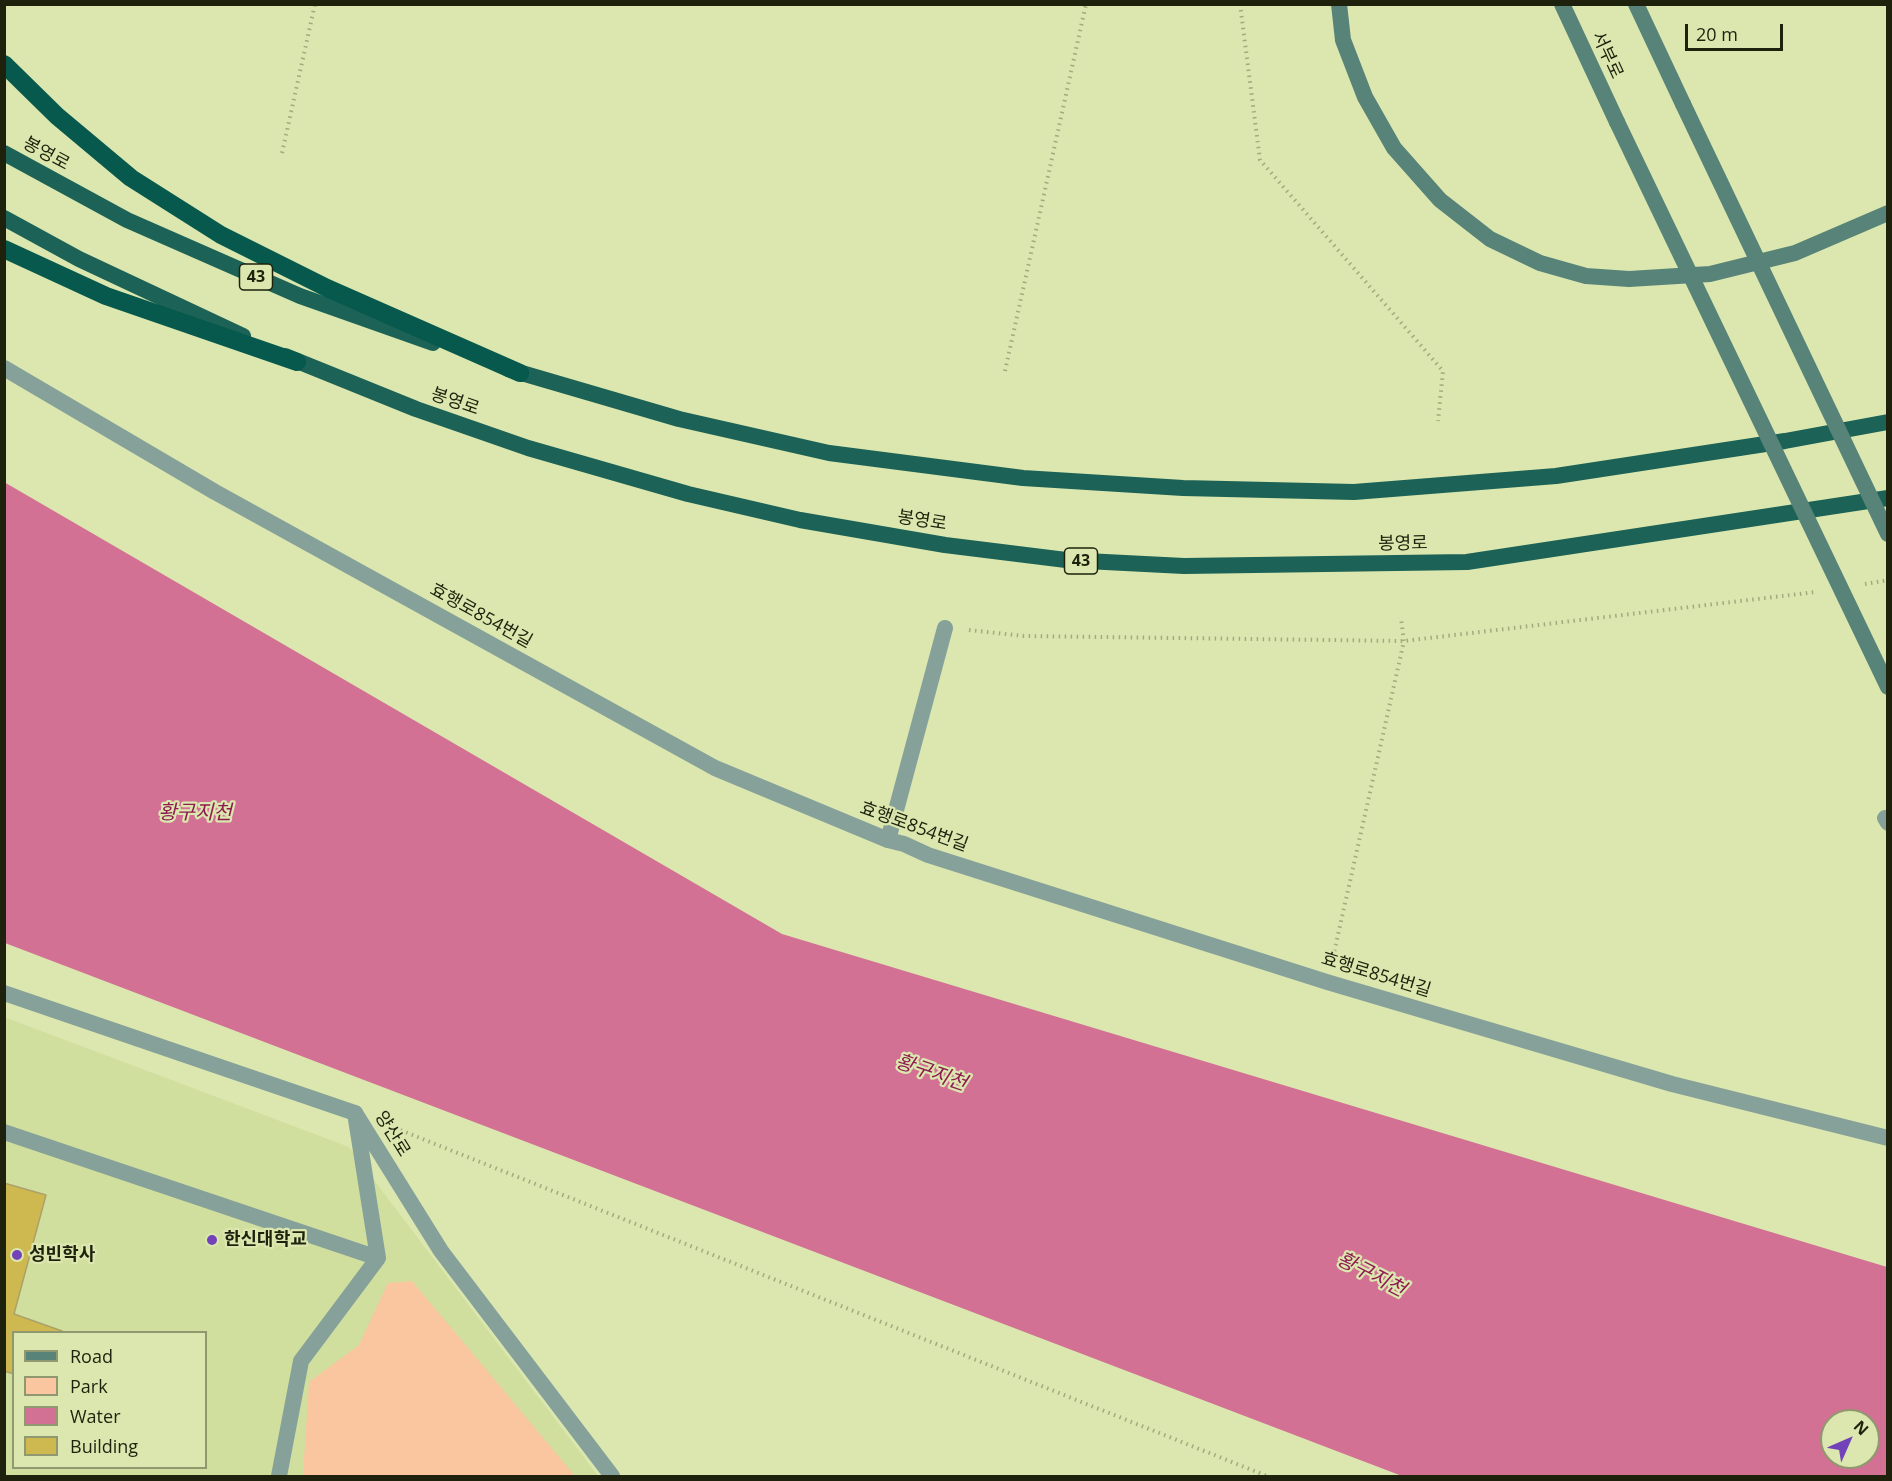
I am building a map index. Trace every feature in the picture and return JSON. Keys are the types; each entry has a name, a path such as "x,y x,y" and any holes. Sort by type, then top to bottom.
{"highway":[{"path":"4,64 57,116 131,178 221,235 327,288 520,373"},
{"name":"봉영로","path":"4,153 128,220 300,296 520,373 679,419 829,453 1023,478 1183,488 1354,492 1556,476 1785,441 1887,422"},
{"name":"봉영로","path":"4,218 79,259 297,362 416,409 528,448 688,494 800,520 945,545 1065,560 1184,566 1467,562 1887,498"},
{"path":"4,249 106,296 297,362"}],"main road":[{"path":"1339,4 1343,40 1365,97 1394,148 1440,200 1490,239 1540,263 1586,276 1629,279 1710,274 1795,253 1887,213"},
{"name":"서부로","path":"1562,4 1887,687"},
{"path":"1636,4 1887,534"}],"street":[{"name":"효행로854번길","path":"4,368 226,498 715,768 888,840 1327,982 1672,1084 1887,1138"},
{"path":"888,840 945,628"},
{"name":"양산로","path":"4,993 355,1113 441,1251 612,1476"},
{"path":"279,1476 301,1361 378,1258 355,1113"},
{"path":"4,1132 378,1258"}],"path":[{"path":"282,153 315,4"},
{"path":"1005,371 1086,4"},
{"path":"1240,4 1260,160 1443,370 1438,421"},
{"path":"1856,585 1887,580"},
{"path":"945,628 1024,636 1404,641 1824,591"},
{"path":"1327,982 1404,641 1401,618"},
{"path":"355,1113 1267,1476"}],"shaded area":[{"name":"한신대학교","path":"4,1017 349,1147 598,1476 5,1476"}],"green space":[{"path":"412,1281 575,1476 303,1476 309,1382 359,1345 388,1283"}],"water":[{"name":"황구지천","path":"4,482 782,934 1887,1267 1887,1476 1402,1476 5,943"}],"building":[{"name":"성빈학사","path":"4,1183 46,1195 14,1314 62,1331 12,1331 12,1373 4,1371"}],"place":[{"name":"한신대학교","path":"212,1240"},
{"name":"성빈학사","path":"17,1255"}]}
